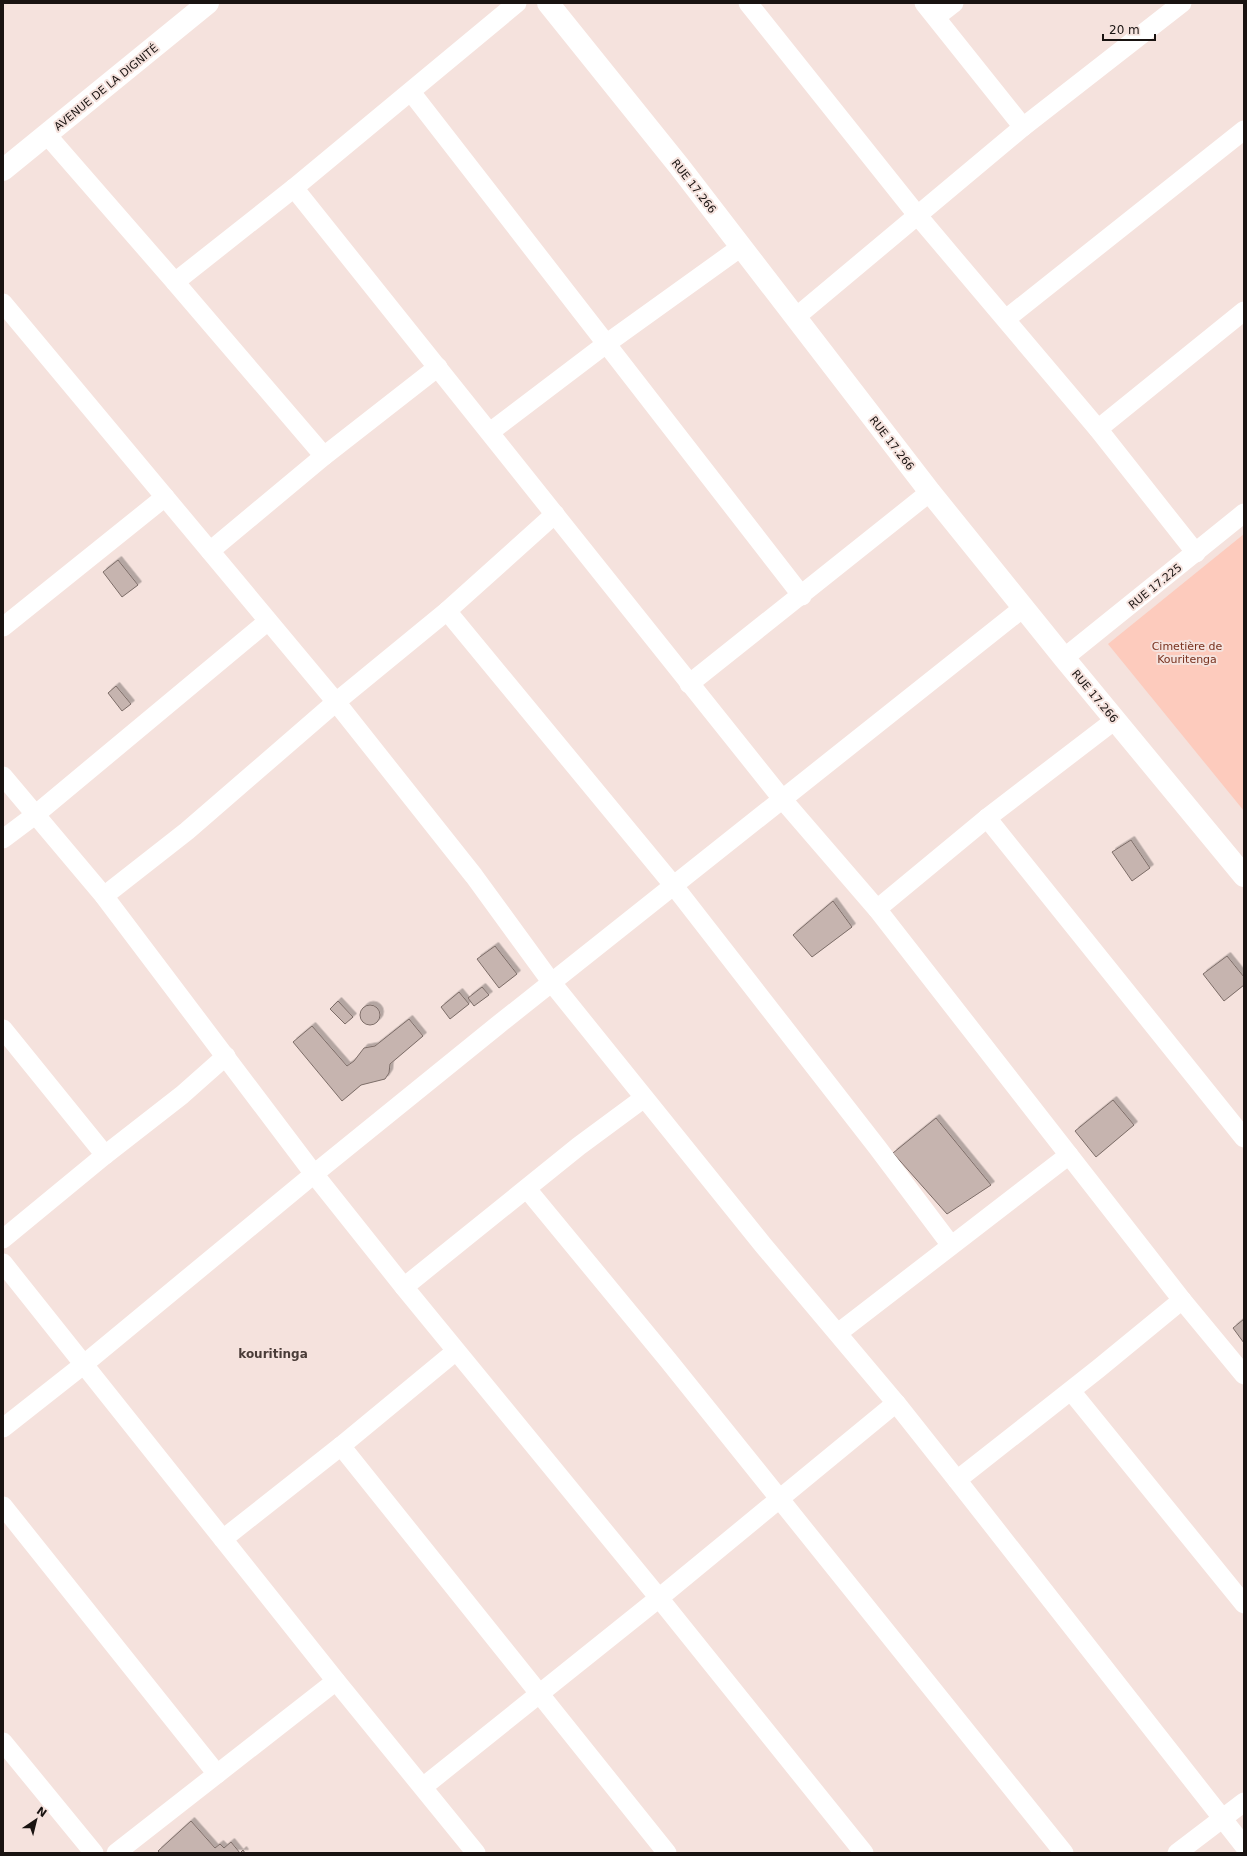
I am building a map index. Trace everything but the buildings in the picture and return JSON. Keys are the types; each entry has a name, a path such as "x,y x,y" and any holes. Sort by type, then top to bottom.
{"main road":[{"name":"AVENUE DE LA DIGNITÉ","path":"3,170 208,3"},
{"name":"RUE 17.266","path":"548,3 679,166 930,492 1023,608 1244,876"}],"street":[{"path":"176,282 294,188 518,3"},
{"path":"748,3 918,216 1098,429 1196,553"},
{"path":"924,3 1023,127"},
{"path":"936,17 954,3"},
{"path":"796,317 1023,127 1182,3"},
{"path":"411,92 802,596"},
{"path":"1006,319 1244,130"},
{"path":"47,134 176,282 324,456"},
{"path":"294,188 490,432 689,684 783,800 877,908 1182,1300 1244,1375"},
{"path":"490,432 606,344 741,247"},
{"path":"3,303 336,702 474,876 552,983 644,1098 958,1480 1244,1846"},
{"path":"1098,429 1244,311"},
{"path":"210,551 324,456 438,367"},
{"path":"689,684 802,596 930,492"},
{"path":"3,627 165,497"},
{"name":"RUE 17.225","path":"1064,658 1244,513"},
{"path":"104,896 187,831 336,702 447,611 555,514"},
{"path":"3,1428 83,1365 314,1174 1023,608"},
{"path":"447,611 674,886 950,1244"},
{"path":"3,838 35,815 268,620"},
{"path":"877,908 987,818 1115,720"},
{"path":"3,776 104,896 314,1174 404,1287 658,1598 860,1852"},
{"path":"987,818 1242,1132"},
{"path":"3,1029 105,1155"},
{"path":"3,1239 182,1094 226,1056"},
{"path":"404,1287 579,1146 644,1098"},
{"path":"838,1333 950,1244 1069,1155"},
{"path":"527,1189 663,1354 1064,1853"},
{"path":"3,1262 83,1365 336,1682 476,1853"},
{"path":"958,1480 1071,1391 1182,1300"},
{"path":"223,1539 341,1446 456,1351"},
{"path":"1071,1391 1244,1604"},
{"path":"423,1787 779,1500 896,1403"},
{"path":"341,1446 667,1853"},
{"path":"3,1506 217,1774"},
{"path":"116,1853 336,1682"},
{"path":"3,1742 94,1853"},
{"path":"1177,1853 1244,1802"}],"green space":[{"name":"Cimetière de Kouritenga","path":"1244,534 1244,811 1108,644"}],"district":[{"name":"kouritinga","path":"273,1354"}]}
